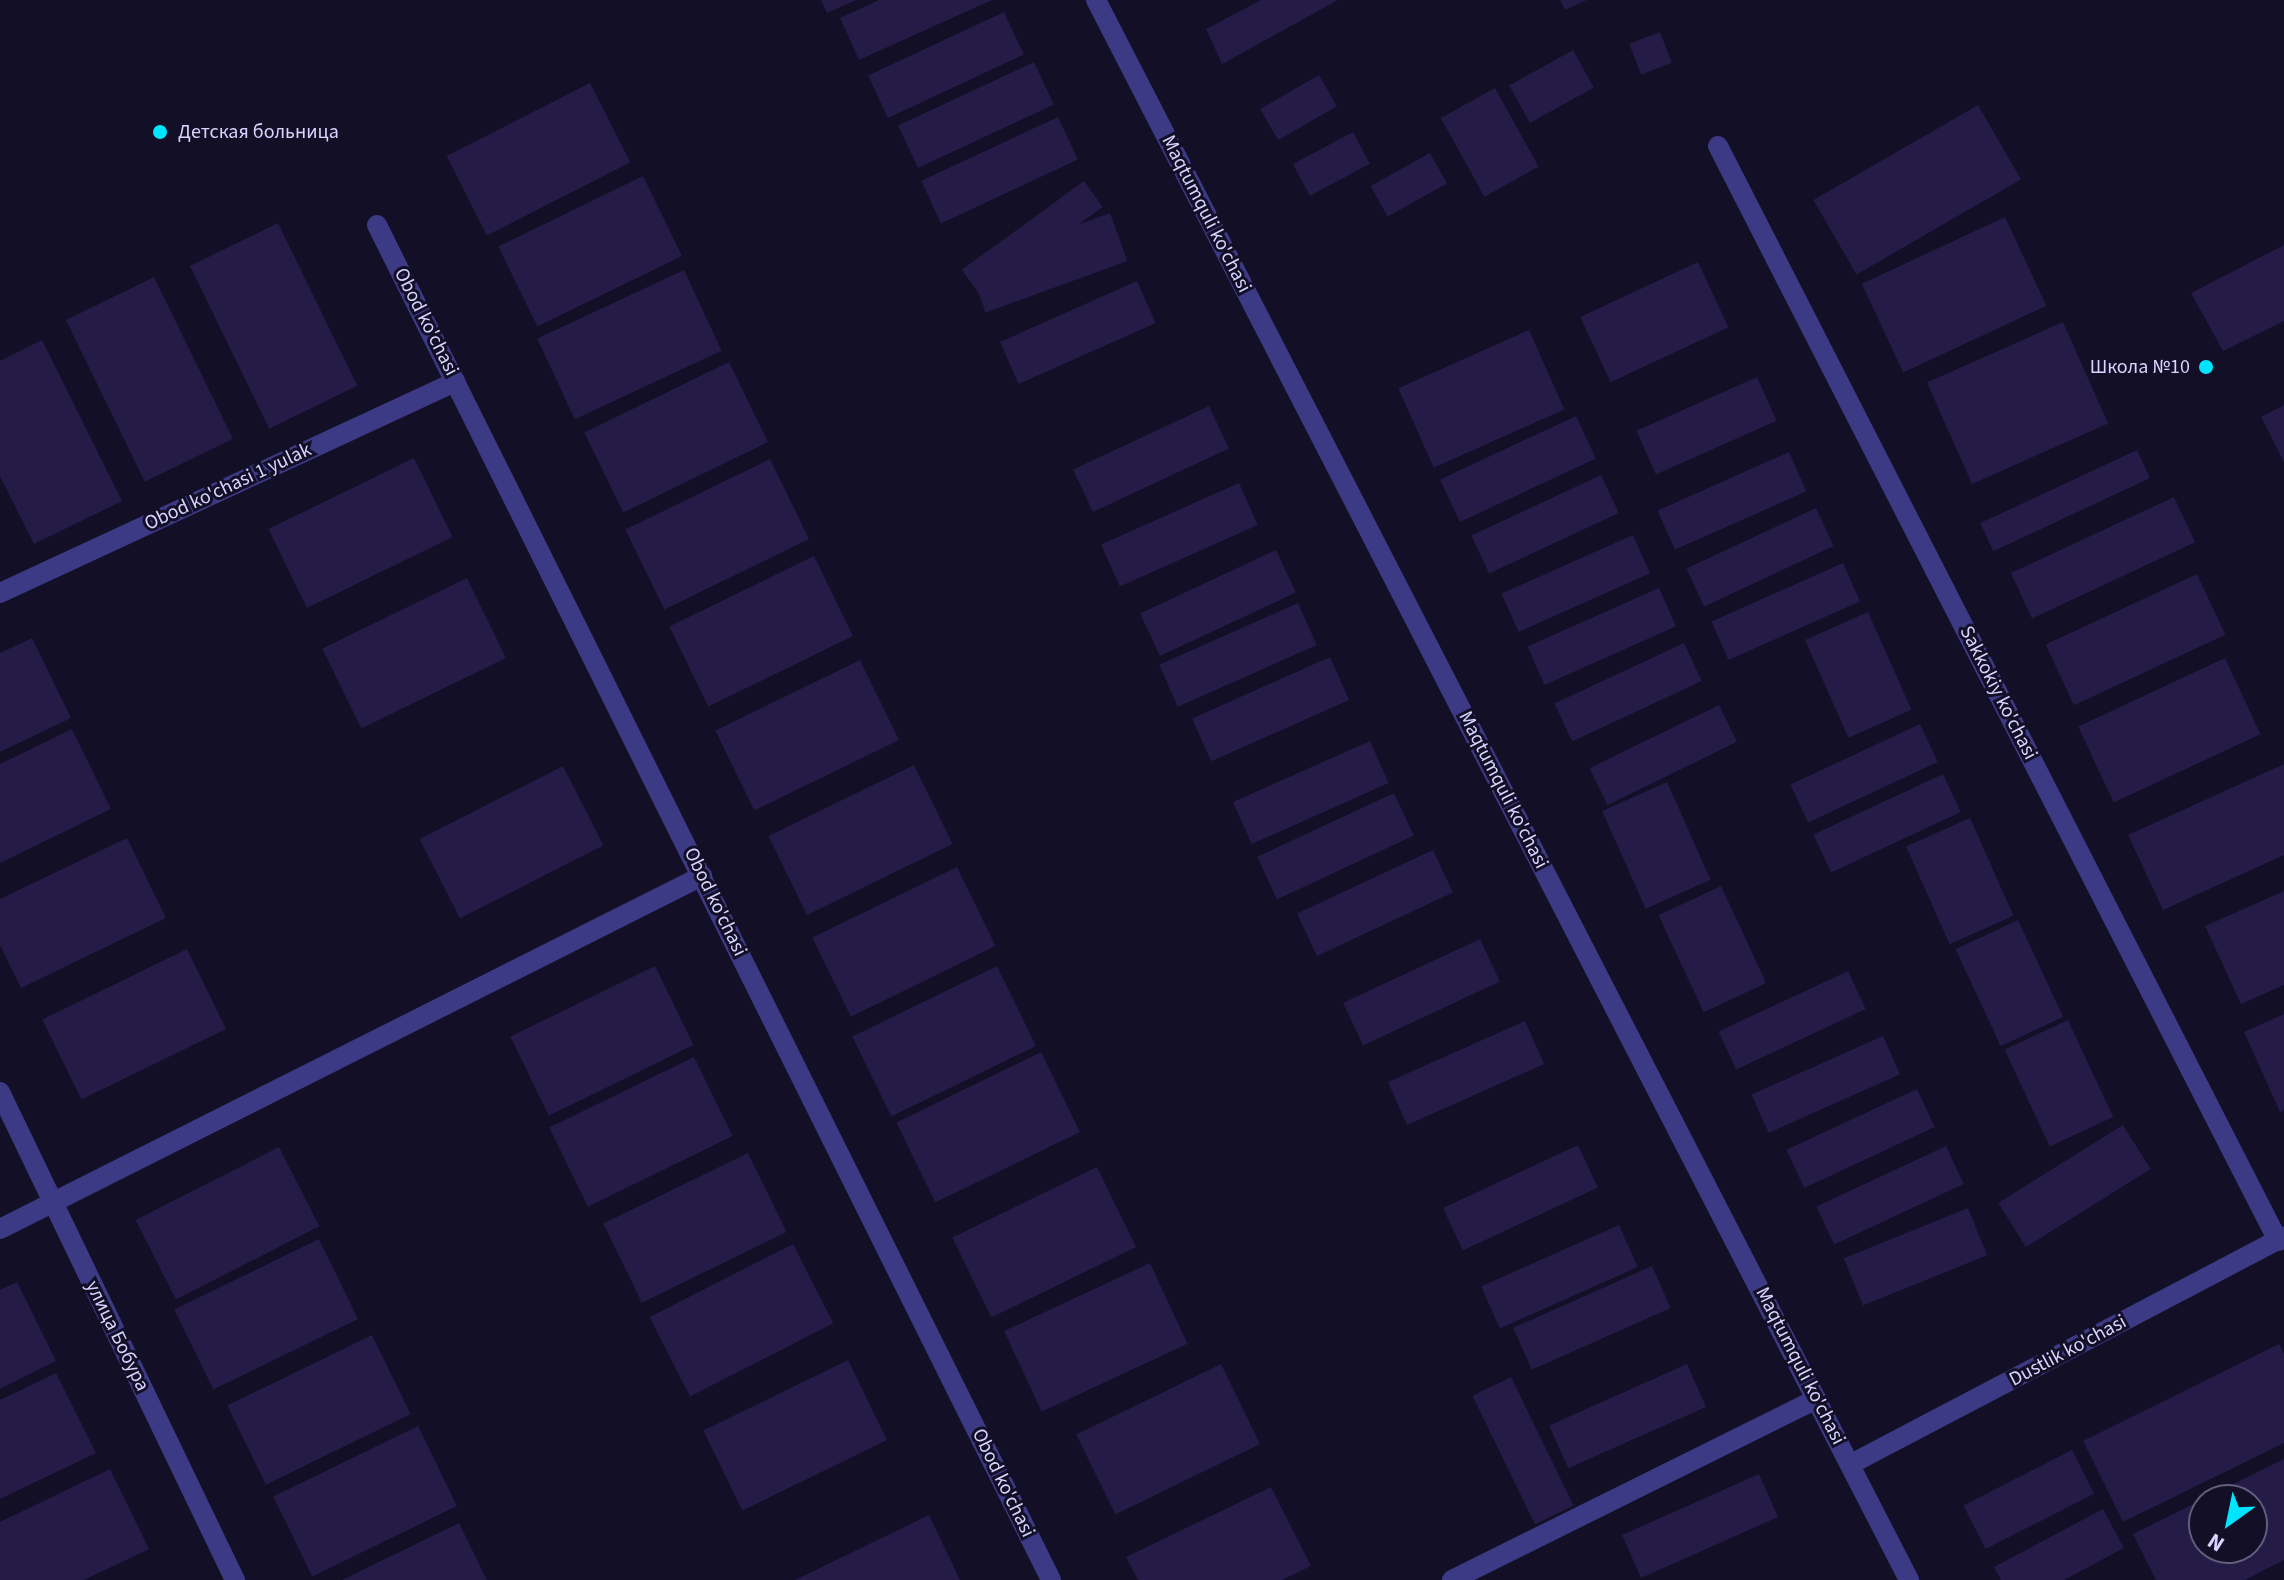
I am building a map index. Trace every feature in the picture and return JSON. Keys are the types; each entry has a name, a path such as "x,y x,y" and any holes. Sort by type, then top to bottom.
{"street":[{"name":"Maqtumquli ko'chasi","path":"1096,0 1909,1580"},
{"name":"Sakkokiy ko'chasi","path":"1718,146 2281,1239"},
{"name":"Obod ko'chasi","path":"377,225 1051,1580"},
{"name":"Obod ko'chasi 1 yulak","path":"0,593 455,382"},
{"path":"0,1229 702,876"},
{"name":"улица Бобура","path":"0,1092 235,1580"},
{"name":"Dustlik ko'chasi","path":"1851,1464 2281,1239"},
{"path":"1452,1580 1817,1399"}],"building":[{"path":"821,0 856,0 827,13"},
{"path":"879,0 992,0 859,60 840,18"},
{"path":"1261,0 1338,0 1222,64 1206,29"},
{"path":"1560,0 1587,0 1565,10"},
{"path":"1004,12 1024,55 888,118 868,75"},
{"path":"1660,32 1672,63 1641,75 1629,44"},
{"path":"1573,50 1594,88 1530,123 1509,85"},
{"path":"1034,62 1054,105 918,168 898,125"},
{"path":"1319,75 1337,106 1278,140 1260,109"},
{"path":"590,83 630,162 487,235 447,156"},
{"path":"1495,88 1539,167 1484,197 1441,118"},
{"path":"1978,105 2021,179 1856,274 1813,200"},
{"path":"1058,117 1078,160 941,223 921,181"},
{"path":"1353,132 1370,164 1310,196 1293,164"},
{"path":"1430,153 1447,184 1387,217 1371,186"},
{"path":"643,176 682,256 537,327 498,247"},
{"path":"1084,181 1103,207 981,296 962,270"},
{"path":"1110,213 1127,261 986,313 968,265"},
{"path":"2005,217 2046,306 1903,373 1862,284"},
{"path":"278,223 357,386 269,429 190,266"},
{"path":"2284,245 2284,321 2223,351 2191,293"},
{"path":"1698,262 1728,327 1611,382 1580,317"},
{"path":"684,270 722,351 575,419 537,338"},
{"path":"154,277 233,439 145,482 66,320"},
{"path":"1137,281 1156,323 1019,384 1000,342"},
{"path":"2063,322 2108,423 1972,484 1927,383"},
{"path":"1529,330 1564,409 1434,468 1398,388"},
{"path":"42,340 122,501 34,544 0,476 0,361"},
{"path":"729,362 768,442 623,513 584,433"},
{"path":"1757,377 1777,421 1656,475 1636,431"},
{"path":"2284,405 2284,462 2261,417"},
{"path":"1209,406 1229,449 1093,512 1073,469"},
{"path":"1576,416 1596,459 1460,522 1440,479"},
{"path":"2137,450 2150,478 1993,551 1980,523"},
{"path":"1789,452 1806,491 1675,550 1657,511"},
{"path":"414,458 453,537 307,608 268,529"},
{"path":"770,459 809,539 664,610 625,530"},
{"path":"1601,475 1619,513 1489,573 1471,535"},
{"path":"1239,483 1258,525 1120,586 1101,544"},
{"path":"2174,497 2195,542 2032,618 2011,573"},
{"path":"1816,508 1834,546 1704,606 1686,568"},
{"path":"1633,535 1650,573 1519,632 1501,594"},
{"path":"1276,550 1296,593 1160,656 1140,613"},
{"path":"814,556 853,636 708,707 669,627"},
{"path":"1843,563 1860,601 1729,660 1711,622"},
{"path":"2197,574 2225,635 2074,705 2046,645"},
{"path":"467,578 506,658 361,729 322,649"},
{"path":"1659,588 1676,626 1545,685 1527,647"},
{"path":"1298,603 1317,645 1178,707 1159,665"},
{"path":"1868,612 1912,710 1848,738 1805,640"},
{"path":"32,638 71,718 0,752 0,653"},
{"path":"1684,643 1702,681 1572,741 1554,703"},
{"path":"1330,657 1349,700 1211,761 1192,718"},
{"path":"2225,658 2260,734 2114,803 2078,726"},
{"path":"860,660 899,740 754,811 715,731"},
{"path":"1719,705 1737,742 1608,805 1590,768"},
{"path":"1920,724 1938,762 1808,822 1790,784"},
{"path":"72,729 111,809 0,863 0,764"},
{"path":"1370,741 1389,783 1252,844 1233,802"},
{"path":"2284,764 2284,855 2163,910 2128,835"},
{"path":"914,765 953,844 807,915 768,836"},
{"path":"563,766 603,845 460,918 420,839"},
{"path":"1943,774 1961,812 1831,872 1813,834"},
{"path":"1667,782 1711,880 1646,909 1602,811"},
{"path":"1394,793 1414,836 1277,899 1257,857"},
{"path":"1970,818 2014,916 1950,944 1906,846"},
{"path":"127,838 166,918 21,988 0,945 0,899"},
{"path":"1433,850 1453,893 1317,956 1297,913"},
{"path":"957,867 996,946 851,1017 812,938"},
{"path":"1721,886 1766,983 1704,1012 1658,915"},
{"path":"2284,891 2284,985 2241,1004 2205,926"},
{"path":"2018,920 2063,1017 2001,1046 1955,949"},
{"path":"1480,939 1500,982 1363,1045 1343,1003"},
{"path":"187,949 226,1029 81,1100 42,1020"},
{"path":"655,966 694,1045 549,1116 510,1037"},
{"path":"997,966 1036,1046 891,1117 852,1037"},
{"path":"1848,971 1866,1009 1736,1069 1718,1031"},
{"path":"2284,1014 2284,1110 2280,1112 2244,1032"},
{"path":"2068,1020 2113,1117 2050,1147 2005,1050"},
{"path":"1525,1021 1544,1064 1407,1125 1388,1082"},
{"path":"1883,1036 1900,1074 1769,1133 1751,1095"},
{"path":"1041,1052 1080,1132 935,1203 896,1123"},
{"path":"694,1057 733,1136 588,1207 549,1128"},
{"path":"1917,1089 1935,1127 1804,1188 1786,1150"},
{"path":"2123,1125 2151,1169 2026,1247 1998,1203"},
{"path":"1578,1145 1598,1188 1463,1251 1443,1208"},
{"path":"1946,1146 1964,1184 1834,1244 1816,1206"},
{"path":"279,1147 319,1226 176,1299 136,1220"},
{"path":"748,1153 787,1232 642,1303 603,1224"},
{"path":"1097,1167 1136,1247 991,1318 952,1238"},
{"path":"1968,1208 1987,1255 1863,1305 1844,1258"},
{"path":"1619,1225 1638,1267 1500,1328 1481,1286"},
{"path":"319,1239 358,1319 213,1390 174,1310"},
{"path":"793,1244 833,1323 690,1396 650,1317"},
{"path":"1150,1263 1188,1344 1042,1412 1004,1331"},
{"path":"1652,1266 1671,1308 1532,1370 1513,1328"},
{"path":"17,1282 56,1361 0,1389 0,1290"},
{"path":"372,1335 411,1414 266,1485 227,1406"},
{"path":"2279,1344 2284,1354 2284,1443 2200,1484 2188,1484 2188,1490 2123,1522 2083,1441"},
{"path":"848,1360 887,1440 742,1511 703,1431"},
{"path":"1221,1364 1260,1444 1115,1515 1076,1435"},
{"path":"1687,1364 1706,1407 1568,1468 1549,1425"},
{"path":"56,1373 96,1453 0,1499 0,1400"},
{"path":"1511,1377 1574,1506 1535,1524 1472,1396"},
{"path":"418,1426 457,1506 312,1577 273,1497"},
{"path":"2072,1450 2094,1494 1986,1549 1963,1505"},
{"path":"2284,1459 2284,1560 2245,1580 2156,1580 2133,1534 2188,1507 2188,1564 2268,1564 2268,1484 2234,1484"},
{"path":"110,1469 149,1549 84,1580 0,1580 0,1522"},
{"path":"1759,1474 1778,1517 1641,1578 1622,1535"},
{"path":"1271,1487 1311,1566 1282,1580 1138,1580 1126,1557"},
{"path":"2103,1509 2124,1548 2064,1580 2001,1580 1994,1567"},
{"path":"929,1515 960,1580 795,1580"},
{"path":"459,1523 487,1580 342,1580"}],"place":[{"name":"Детская больница","path":"160,132"},
{"name":"Школа №10","path":"2206,367"}]}
